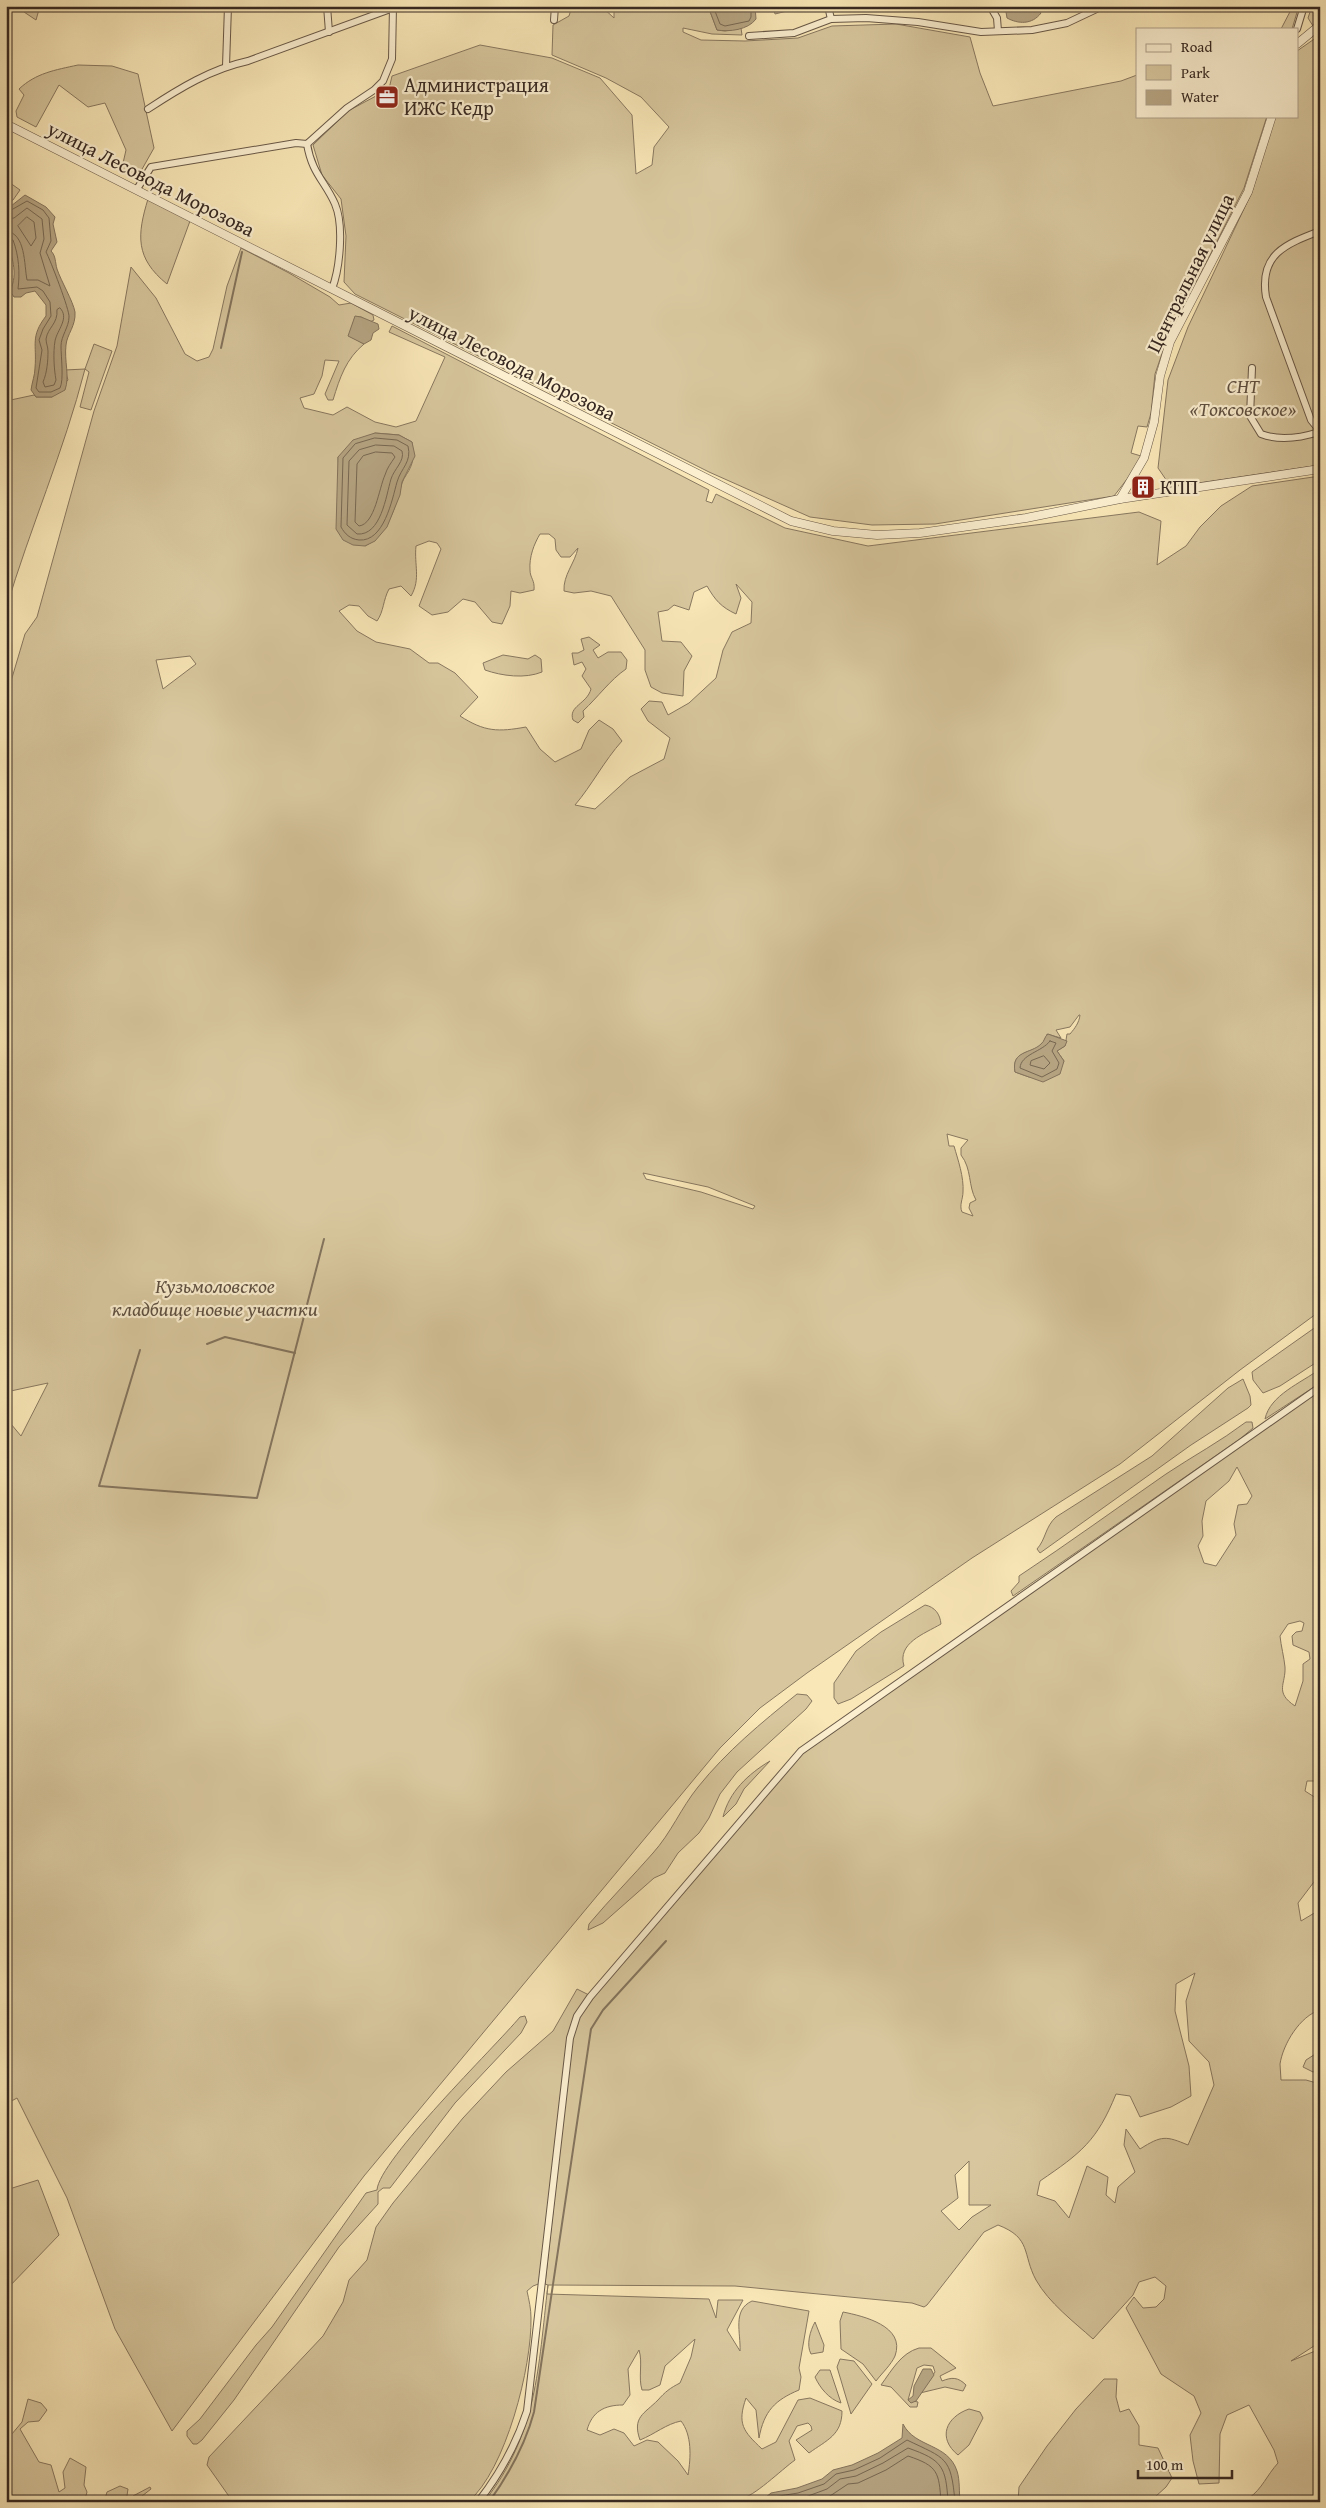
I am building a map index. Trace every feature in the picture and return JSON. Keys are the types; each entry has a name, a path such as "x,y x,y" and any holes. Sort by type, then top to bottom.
{"street":[{"path":"226,66 228,6"},
{"path":"327,6 329,32"},
{"path":"554,20 555,6"},
{"path":"828,6 830,19"},
{"path":"990,6 996,18 998,31"},
{"path":"749,36 794,33 830,19 866,18 910,21 981,32 1032,30 1067,23 1103,6"},
{"path":"1297,28 1304,6"},
{"path":"137,189 151,167 296,143 307,144 347,108 374,90 383,81 392,59 394,7 248,61 226,66 182,86 148,109"},
{"path":"1298,43 1320,25"},
{"name":"Центральная улица","path":"1120,499 1144,458 1154,422 1160,376 1170,342 1248,192 1271,118"},
{"name":"улица Лесовода Морозова","path":"6,124 791,521 833,531 877,535 920,533 1026,518 1120,499 1320,469"},
{"path":"307,144 314,169 333,200 339,220 338,266 332,289"},
{"path":"1252,368 1250,416 1260,434 1272,438 1289,438 1319,431 1311,420 1266,297 1264,283 1266,272 1275,254 1286,244 1320,231"},
{"path":"478,2502 496,2480 509,2456 527,2411 570,2038 577,2016 590,1997 801,1751 1320,1387"}],"green space":[{"path":"24,6 40,6 36,20 24,12"},
{"path":"572,6 601,6 614,18 614,6 708,6 717,30 725,31 741,28 742,35 712,34 683,28 683,32 701,40 745,41 798,38 832,26 896,24 970,37 980,73 993,106 1121,81 1136,75 1136,118 1266,118 1244,188 1166,342 1155,374 1151,413 1147,427 1138,426 1131,453 1141,456 1134,470 1114,496 935,524 872,525 810,517 709,472 355,294 344,282 346,236 341,199 322,175 313,145 348,111 389,89 392,76 480,45 552,58 600,78 632,115 636,174 652,165 654,147 669,127 641,97 606,78 552,55 553,25 569,16"},
{"path":"773,6 791,6 791,10 775,14"},
{"path":"1293,6 1298,9 1292,28 1282,28"},
{"path":"1312,6 1320,6 1320,22 1313,26 1308,18"},
{"name":"СНТ «Токсовское»","path":"1320,35 1320,465 1171,487 1158,468 1168,380 1188,327 1252,192 1274,118 1298,118 1298,50"},
{"path":"78,65 112,66 138,74 154,148 137,178 121,172 126,150 105,103 88,107 59,85 36,127 17,117 16,111 24,95 19,89 39,76"},
{"path":"6,180 20,190 13,200 6,203"},
{"path":"148,199 190,221 167,284 149,265 141,245 142,224"},
{"name":"Кузьмоловское кладбище новые участки","path":"241,248 289,273 330,297 339,305 351,303 373,315 374,320 370,322 361,317 355,317 349,336 364,344 344,369 333,400 328,400 325,394 339,361 325,360 322,376 314,394 300,398 304,408 333,415 347,407 375,422 396,427 416,421 445,357 389,332 392,326 709,490 706,501 712,503 716,494 785,528 868,546 1139,512 1161,521 1157,565 1186,546 1200,527 1221,506 1252,486 1320,476 1320,1311 1240,1370 1120,1464 972,1558 760,1708 720,1748 364,2176 172,2431 115,2329 67,2198 17,2098 6,2104 6,1509 9,1511 10,1465 6,1467 6,1418 21,1436 48,1383 6,1392 6,698 25,634 37,617 94,411 117,346 131,267 156,298 185,354 197,361 209,357 213,349 227,286","holes":["375,433 399,435 412,442 412,464 402,483 390,519 380,534 365,546 339,478 338,457","540,534 549,534 555,539 556,550 561,557 570,557 578,548 565,580 564,591 574,593 591,591 611,596 645,650 645,670 651,687 662,693 683,696 684,671 692,656 681,642 662,641 658,612 668,610 674,605 689,610 694,592 707,586 719,603 736,614 741,598 736,584 752,602 751,623 732,632 723,650 716,678 689,703 668,715 662,702 649,701 641,709 648,721 670,738 664,759 630,777 595,809 575,805 622,741 613,729 599,720 589,730 581,749 555,762 540,749 526,727 507,730 484,728 460,716 478,697 455,673 438,663 429,663 410,649 376,642 357,631 339,611 349,605 359,606 368,616 377,621 389,589 401,586 411,596 416,584 416,546 429,541 437,543 441,549 419,606 432,615 448,612 463,599 475,602 492,622 502,624 510,606 511,591 520,593 534,590 530,565","190,656 196,664 163,689 156,660","1080,1015 1075,1027 1070,1034 1067,1034 1065,1046 1057,1051 1064,1061 1055,1075 1029,1077 1015,1072 1016,1060 1022,1054 1041,1045 1047,1034 1061,1038 1056,1030 1070,1027","947,1134 968,1140 961,1148 961,1155 967,1166 976,1200 970,1203 969,1208 973,1216 962,1212 961,1209 963,1180 954,1146 949,1146","643,1173 708,1187 755,1206 753,1209 701,1192 646,1179"]},
{"path":"94,344 112,351 91,410 80,407 89,372 85,369"},
{"path":"85,369 77,400 6,609 6,401 34,395 36,397 52,397 68,380 65,370"},
{"path":"589,637 600,645 593,650 598,658 608,652 621,652 627,660 626,669 609,683 583,711 584,717 578,723 573,720 573,711 586,698 591,689 582,676 586,669 582,662 574,665 572,653 584,650 581,639"},
{"path":"503,655 528,659 535,655 541,659 542,672 514,676 485,670 483,663"},
{"path":"1320,1324 1320,1360 1280,1386 1263,1393 1253,1380 1252,1372"},
{"path":"1320,1369 1320,1383 1265,1419 1273,1403 1280,1396"},
{"path":"1243,1379 1250,1396 1251,1405 1248,1408 1191,1445 1040,1553 1037,1549 1056,1517 1152,1456 1228,1388"},
{"path":"1320,1390 1320,1781 1307,1781 1305,1791 1316,1798 1320,1823 1320,1874 1298,1903 1301,1921 1316,1912 1320,1902 1320,2010 1299,2024 1285,2048 1280,2064 1281,2080 1306,2080 1320,2084 1320,2342 1291,2361 1320,2349 1320,2502 1277,2500 1276,2502 1221,2502 1230,2497 1249,2498 1278,2463 1274,2450 1249,2405 1227,2415 1220,2434 1219,2483 1199,2484 1193,2461 1190,2435 1201,2413 1194,2396 1161,2374 1126,2308 1134,2297 1143,2308 1156,2307 1164,2299 1166,2286 1155,2277 1139,2282 1133,2295 1093,2339 1048,2297 1036,2280 1021,2241 1009,2230 998,2225 984,2232 924,2307 912,2303 735,2286 545,2284 575,2023 591,1999 792,1764 805,1752","holes":["1237,1467 1252,1496 1247,1504 1238,1505 1234,1524 1236,1535 1216,1566 1204,1563 1198,1546 1203,1536 1202,1521 1206,1501 1229,1481","1300,1621 1304,1623 1302,1631 1296,1632 1292,1636 1293,1645 1309,1652 1310,1659 1303,1664 1303,1681 1295,1706 1285,1696 1282,1688 1285,1667 1280,1636 1288,1624","1195,1973 1186,2001 1189,2041 1209,2062 1214,2085 1188,2145 1164,2138 1140,2149 1126,2129 1124,2145 1135,2172 1118,2187 1115,2203 1106,2195 1108,2177 1087,2166 1069,2218 1055,2201 1037,2195 1040,2181 1077,2154 1086,2145 1102,2123 1116,2094 1130,2096 1140,2117 1171,2107 1191,2096 1189,2066 1175,2011 1176,1984","969,2161 969,2205 991,2205 972,2217 959,2230 941,2211 958,2198 955,2175"]},
{"path":"1246,1422 1252,1422 1253,1428 1240,1439 1013,1596 1011,1591 1019,1582 1019,1576 1166,1474"},
{"path":"925,1605 932,1607 939,1617 941,1624 908,1645 904,1651 904,1666 851,1699 838,1704 834,1698 834,1683 856,1651 881,1632"},
{"path":"797,1694 807,1695 812,1701 806,1709 737,1772 720,1794 709,1818 699,1833 678,1853 665,1873 654,1878 603,1923 588,1930 589,1924 659,1845 692,1795 709,1774 745,1738"},
{"path":"770,1761 744,1789 736,1804 723,1817 730,1800 740,1784"},
{"path":"577,1989 589,1995 573,2022 541,2283 527,2291 531,2318 530,2338 522,2389 505,2442 482,2487 468,2502 233,2502 207,2465 209,2457 323,2336 343,2302 349,2280 367,2260 376,2227 393,2203 463,2118 506,2072 553,2031"},
{"path":"525,2016 527,2022 521,2033 455,2103 390,2188 383,2188 378,2192 378,2204 339,2247 234,2400 202,2440 197,2444 193,2444 187,2436 187,2431 200,2419 256,2345 272,2327 366,2193 377,2190 383,2175 416,2130 520,2017"},
{"path":"1320,2051 1320,2070 1313,2072 1303,2067 1306,2060"},
{"path":"38,2180 59,2235 6,2290 6,2190"},
{"path":"548,2285 547,2294 709,2299 716,2318 718,2300 743,2300 727,2330 740,2351 740,2316 746,2305 752,2301 809,2311 799,2368 801,2377 799,2390 777,2402 772,2408 764,2421 759,2438 756,2410 746,2398 742,2421 746,2432 762,2449 776,2442 798,2400 810,2398 842,2411 839,2426 832,2436 809,2453 796,2440 812,2430 811,2426 808,2423 797,2426 789,2441 795,2460 753,2493 740,2499 708,2499 697,2502 484,2502 502,2476 515,2451 525,2425 538,2372","holes":["695,2339 691,2357 680,2383 668,2390 644,2413 637,2426 640,2440 670,2424 681,2421 685,2427 690,2446 688,2475 678,2461 658,2442 647,2440 634,2446 624,2433 614,2429 600,2435 587,2430 592,2418 596,2414 610,2406 623,2405 630,2395 628,2369 639,2350 642,2390 649,2390 660,2385 665,2366"]},
{"path":"843,2312 861,2316 881,2324 894,2337 897,2346 895,2356 876,2381 863,2364 841,2349 840,2321"},
{"path":"815,2322 824,2345 823,2352 811,2354 809,2338"},
{"path":"919,2348 931,2348 956,2368 940,2376 942,2381 952,2378 960,2380 966,2385 963,2391 945,2387 920,2393 935,2372 933,2366 924,2365 917,2368 908,2400 918,2402 917,2407 910,2407 891,2387 881,2385 902,2358"},
{"path":"840,2359 854,2361 872,2384 851,2414 837,2367"},
{"path":"820,2370 830,2370 841,2403 825,2393 819,2385 815,2377"},
{"path":"1104,2379 1117,2379 1116,2397 1120,2412 1129,2409 1139,2426 1139,2445 1158,2448 1172,2478 1166,2487 1155,2497 1156,2502 1127,2502 1124,2497 1115,2498 1115,2502 1018,2502 1019,2487 1047,2446 1076,2409"},
{"path":"28,2399 41,2403 47,2410 39,2421 28,2422 20,2429 39,2462 51,2465 59,2492 65,2488 63,2472 70,2458 86,2467 84,2485 87,2492 85,2499 78,2501 67,2496 59,2502 6,2502 6,2463 10,2459 6,2456 6,2441 22,2422"},
{"path":"969,2409 980,2412 983,2418 969,2445 958,2455 948,2442 947,2429 955,2417"},
{"path":"120,2486 128,2489 126,2502 104,2502 107,2492"},
{"path":"150,2487 151,2489 142,2496 144,2502 134,2502 133,2496"}],"water":[{"path":"708,6 755,6 756,19 753,23 743,28 727,31 717,30"},
{"path":"1005,6 1038,6 1041,13 1033,20 1025,22 1016,21 1007,18"},
{"path":"25,195 46,207 55,217 53,224 57,242 51,251 75,312 74,322 66,345 67,379 65,390 52,397 36,397 31,390 35,371 36,335 46,316 46,305 35,291 26,293 21,297 14,297 10,291 13,284 14,271 6,235 6,210"},
{"path":"355,316 378,324 379,329 373,333 371,340 364,344 348,336"},
{"path":"375,433 399,435 412,442 415,456 402,482 400,495 387,527 375,541 365,546 353,545 343,540 336,529 338,457 353,440"},
{"path":"1048,1034 1067,1041 1065,1046 1057,1051 1064,1061 1060,1074 1043,1082 1015,1072 1016,1060 1019,1056 1037,1047"},
{"path":"923,2369 931,2369 934,2375 916,2401 911,2403 908,2400 913,2396 914,2386"},
{"path":"903,2424 915,2438 939,2450 953,2462 958,2475 960,2502 760,2502 771,2493 797,2488 822,2479 833,2470 852,2465 878,2453 902,2438"}],"waterway":[{"path":"221,348 242,252"},
{"path":"140,1350 99,1486 257,1498 324,1239"},
{"path":"207,1344 225,1337 295,1353"},
{"path":"489,2502 516,2459 534,2412 591,2029 603,2010 666,1941"}],"place":[{"name":"Администрация ИЖС Кедр","path":"387,97"},
{"name":"КПП","path":"1143,487"}]}
